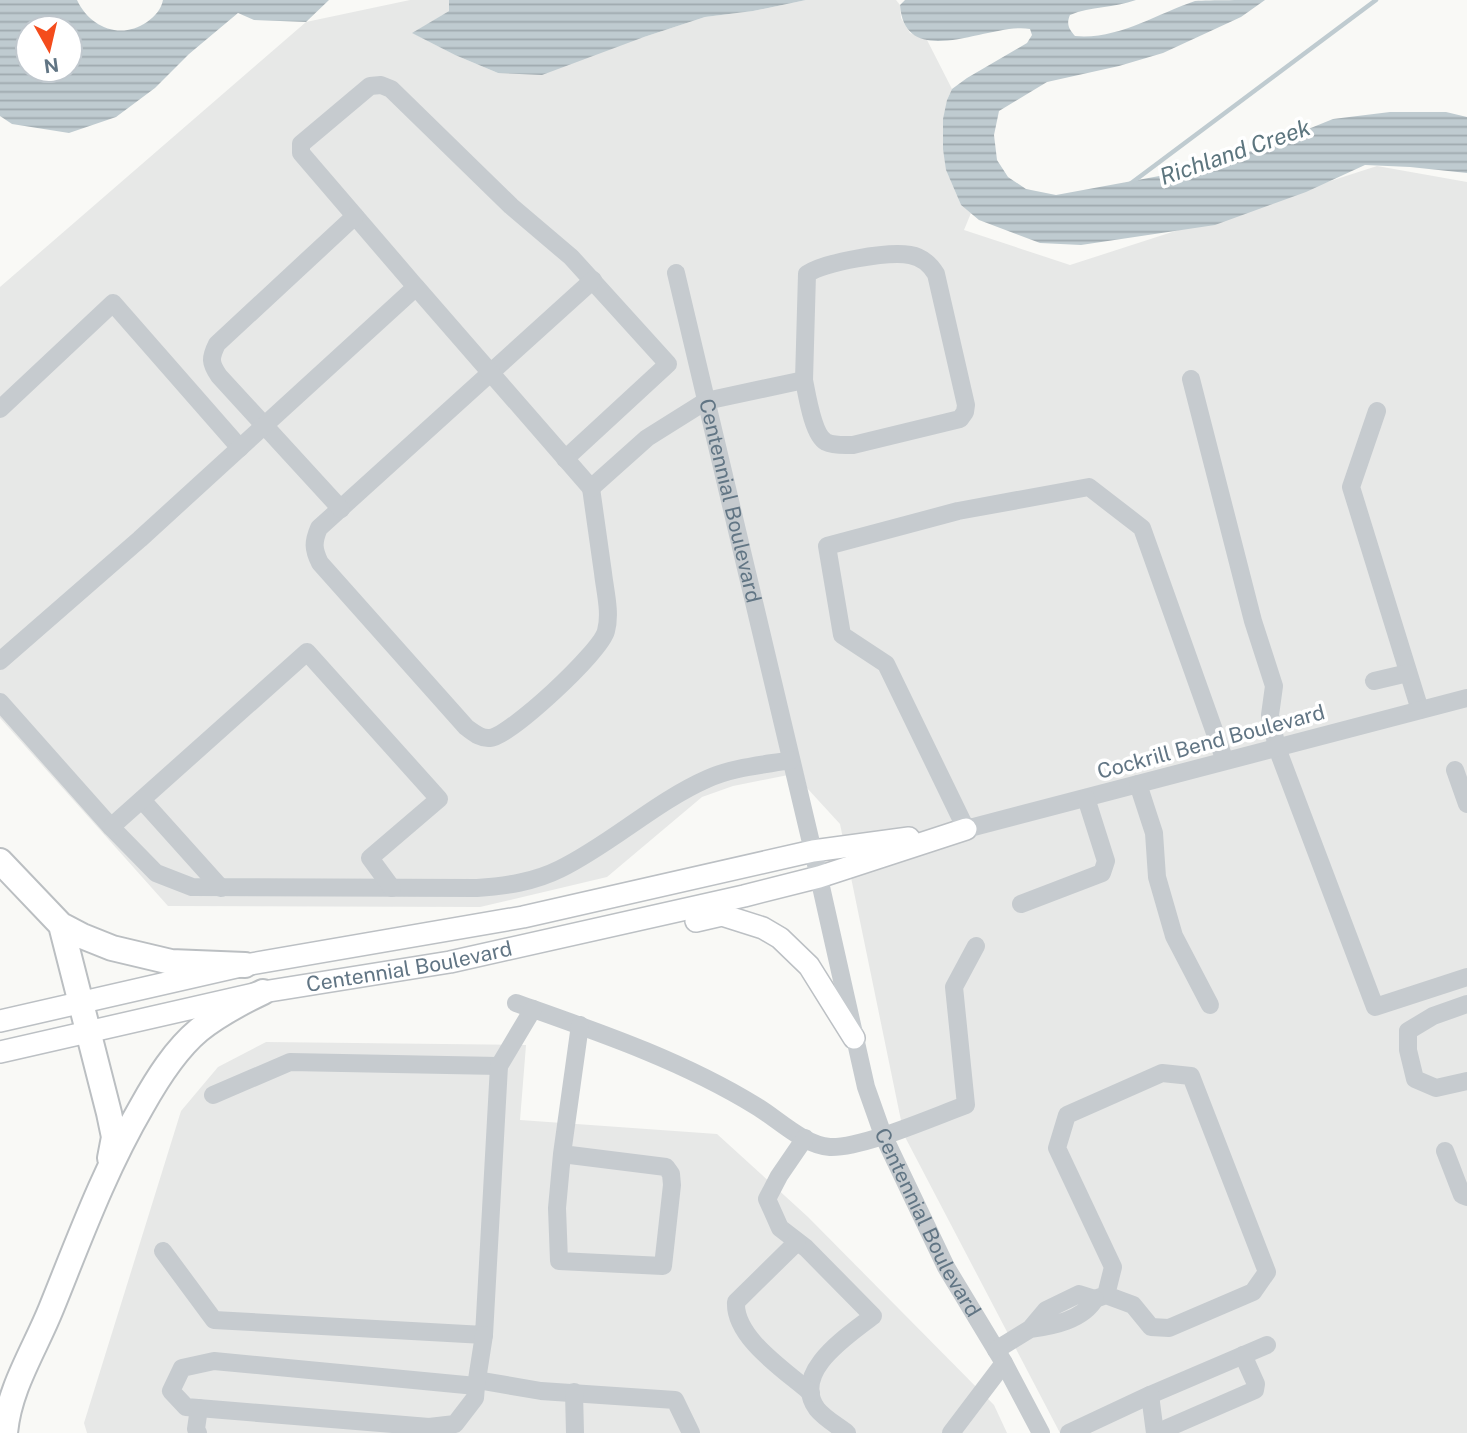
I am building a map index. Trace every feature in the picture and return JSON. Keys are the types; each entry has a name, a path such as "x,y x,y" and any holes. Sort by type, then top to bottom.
{"highway":[{"path":"0,861 61,925 112,948 171,962 245,965"},
{"path":"61,925 114,1138 107,1169"},
{"path":"5,1433 6,1416 18,1380 49,1314 107,1169 137,1114 169,1062 197,1032 226,1010 263,992"}],"main road":[{"name":"Centennial Boulevard","path":"0,1021 245,965 523,916 813,851 966,829"},
{"name":"Centennial Boulevard","path":"0,1052 263,992 450,962 819,877 966,829"},
{"path":"450,962 533,958 722,915 764,928 795,950 809,966 854,1038"}],"street":[{"path":"593,280 491,371 319,528 313,541 320,563 466,727 478,736 488,738 507,731 576,671 597,648 606,632 608,610 591,488 491,371 301,153 301,144 370,86 381,85 391,89 511,206 572,257 593,280 668,364"},
{"path":"341,509 219,376 211,365 211,356 217,344 355,216"},
{"path":"887,254 910,255 931,265 936,274 966,405 960,419 853,445 835,445 823,441 817,433 803,380 807,274 818,267 887,254"},
{"name":"Centennial Boulevard","path":"676,273 866,1087 883,1135 946,1268 1000,1357 1041,1433"},
{"path":"0,661 141,539 416,287"},
{"path":"0,409 113,303 240,448"},
{"path":"565,459 668,364 696,356"},
{"path":"1191,379 1253,621 1274,686 1270,715 1277,748 1375,1007 1467,976"},
{"path":"591,488 647,438 706,401 803,380"},
{"path":"1377,411 1351,487 1420,710"},
{"path":"966,829 886,664 842,635 827,546 958,511 1089,487 1142,528 1225,761"},
{"path":"111,827 307,652 439,799 370,858 393,888"},
{"path":"1374,681 1408,673"},
{"name":"Cockrill Bend Boulevard","path":"966,829 1467,698"},
{"path":"0,702 111,827 156,873 192,887 477,888 520,883 562,868 702,781 737,769 791,760"},
{"path":"1455,770 1467,804"},
{"path":"1138,785 1154,833 1157,877 1174,936 1210,1005"},
{"path":"1021,904 1102,873 1106,861 1086,798"},
{"path":"142,800 221,888"},
{"path":"691,1433 675,1400 541,1391 477,1383 214,1361 182,1368 171,1391 186,1407 454,1428 475,1398 477,1383 484,1335 499,1066 525,1006 580,1024 665,1059 754,1105 813,1143 828,1147 843,1146 883,1135 967,1105 954,986 976,946"},
{"path":"1467,1004 1433,1016 1408,1031 1408,1050 1415,1079 1436,1088 1467,1081"},
{"path":"562,1154 666,1167 671,1174 672,1185 663,1266 559,1261 556,1208 562,1154 580,1024"},
{"path":"213,1095 290,1062 499,1066"},
{"path":"951,1433 1000,1357 1046,1310 1079,1294 1101,1297 1133,1305 1152,1327 1169,1328 1253,1292 1267,1272 1191,1076 1162,1073 1067,1115 1057,1148 1113,1267 1101,1297"},
{"path":"805,1138 767,1199 780,1228 873,1316 823,1357 814,1373 811,1393"},
{"path":"1445,1151 1462,1195 1467,1197"},
{"path":"797,1242 736,1302 735,1312 746,1336 811,1393 817,1409 847,1433"},
{"path":"163,1251 214,1320 484,1335"},
{"path":"1069,1433 1267,1345"},
{"path":"1150,1395 1155,1433 1255,1390 1256,1384 1243,1355"},
{"path":"574,1392 575,1433"},
{"path":"198,1433 196,1429 199,1408"}],"shaded area":[{"path":"0,0 77,0 98,24 127,30 147,22 161,7 163,0 329,0 306,22 254,20 238,13 189,54 155,88 116,117 69,133 12,124 0,116"},
{"path":"410,0 449,0 449,11 413,33 498,73 644,37 705,17 806,0 896,0 900,5 901,18 910,33 927,40 952,89 947,100 946,170 961,205 971,213 964,230 1070,265 1377,166 1467,182 1467,1433 1060,1433 904,1135 840,824 807,788 803,772 733,786 702,797 607,877 480,907 168,906 0,718 0,287 306,22"},
{"path":"449,0 806,0 705,17 542,75 498,73 412,33 449,11"},
{"path":"905,0 1136,0 1070,15 1069,26 1075,36 1091,36 1137,25 1195,1 1265,0 1241,17 1163,53 1047,82 999,111 994,135 997,160 1008,177 1026,189 1056,195 1192,170 1261,148 1333,119 1390,112 1446,112 1467,117 1467,173 1365,165 1306,192 1215,225 1081,245 1040,243 979,220 961,205 946,170 943,149 943,119 952,89 1027,43 1032,35 1030,29 933,41 917,37 905,26 900,5"},
{"path":"266,1042 526,1045 520,1120 717,1134 808,1217 994,1405 1007,1433 87,1433 84,1423 181,1111 218,1067"}],"waterway":[{"name":"Richland Creek","path":"1130,184 1376,0"}]}
